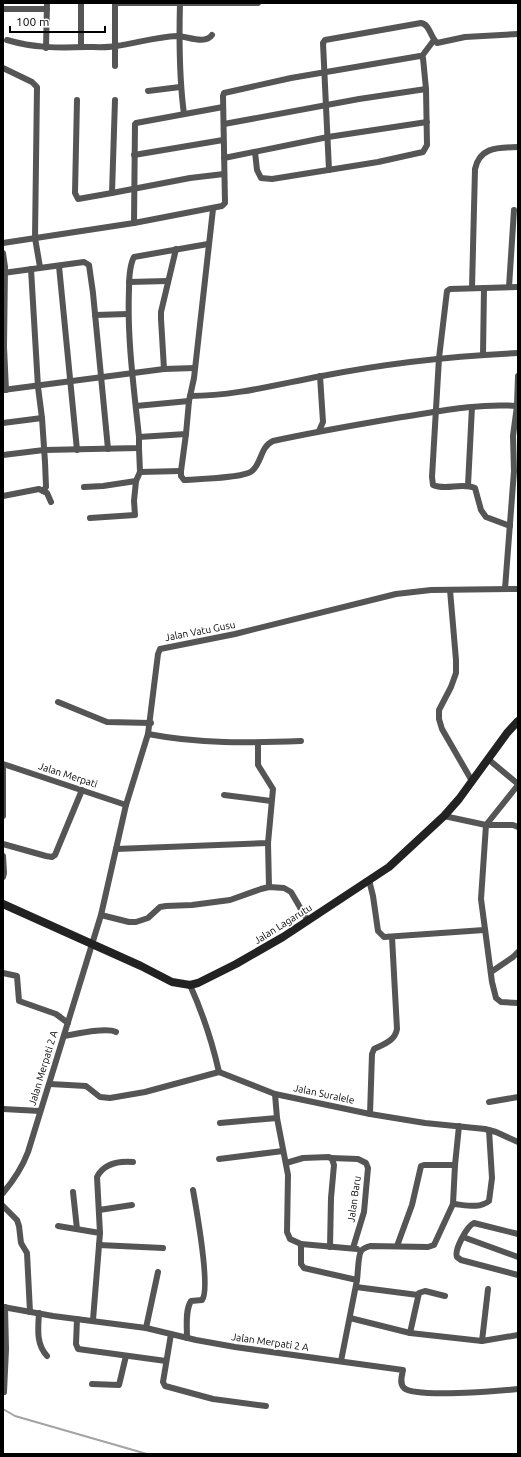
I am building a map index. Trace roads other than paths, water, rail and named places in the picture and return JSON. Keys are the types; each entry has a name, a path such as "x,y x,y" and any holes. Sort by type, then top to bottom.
{"street":[{"path":"80,3 81,47"},
{"path":"115,66 115,3 258,3"},
{"path":"180,3 180,87 184,114"},
{"path":"3,9 47,6 46,48"},
{"path":"329,170 323,43 327,39 421,23 427,26 436,43 442,43 465,37 518,34"},
{"path":"7,40 46,48 81,47 115,46 179,36 205,39 210,38 212,34"},
{"path":"3,244 134,223 213,209 222,206 225,203 223,96 226,92 325,72 422,56 434,40"},
{"path":"255,152 257,170 261,178 272,179 423,152 427,145 427,122 424,60 422,56"},
{"path":"3,68 32,82 37,87 35,238 40,267"},
{"path":"148,91 180,87"},
{"path":"224,124 326,105 426,89"},
{"path":"78,100 76,197 78,198 112,193 224,174"},
{"path":"112,193 116,100"},
{"path":"134,223 134,127 136,123 223,107"},
{"path":"224,158 328,137 427,122"},
{"path":"134,154 223,140"},
{"path":"472,288 475,169 477,160 493,148 518,147"},
{"path":"213,209 195,368 181,471 181,476 184,480 247,473 252,471 267,444 280,440 435,412 494,404 517,406"},
{"path":"509,287 514,210"},
{"path":"90,518 135,514 134,501 136,481 140,472 139,437 132,373 128,314 129,282 132,261 134,257 208,244"},
{"path":"164,369 161,319 164,298 176,249"},
{"path":"3,253 5,390 164,369 195,368"},
{"path":"4,273 84,262 89,265 102,377 108,449"},
{"path":"59,266 77,450"},
{"path":"31,269 38,386 44,450 46,487 43,491"},
{"path":"129,282 168,281"},
{"path":"510,526 486,517 481,510 475,488 468,485 438,487 432,485 432,477 439,358 447,291 450,289 518,287"},
{"path":"483,355 484,288"},
{"path":"95,315 128,314"},
{"path":"136,406 211,396 280,385 320,376 439,358 518,353"},
{"path":"319,432 323,422 320,376"},
{"path":"506,589 514,471 513,436 517,406 518,376"},
{"path":"468,485 472,407"},
{"path":"3,423 42,418"},
{"path":"139,437 186,434"},
{"path":"3,454 44,450 139,448"},
{"path":"140,472 181,471"},
{"path":"84,487 109,486 136,481"},
{"path":"3,496 39,489 48,493 51,502"},
{"name":"Jalan Vatu Gusu","path":"92,944 101,916 126,805 148,734 158,654 160,649 235,634 396,594 431,590 518,589"},
{"path":"450,590 456,673 451,687 439,710 439,719 442,729 472,781"},
{"path":"58,702 107,722 150,723"},
{"name":"Jalan Lagarutu","path":"190,985 198,983 283,937 398,860 444,816 507,733 518,721"},
{"path":"148,734 184,740 230,744 301,741"},
{"path":"258,743 258,765 272,789 268,843 269,887"},
{"path":"488,759 518,784 486,825 481,899 492,982 498,1000 505,1003 518,1003"},
{"path":"3,764 3,816"},
{"name":"Jalan Merpati","path":"3,764 126,805"},
{"path":"3,844 46,856 54,856 82,790"},
{"path":"224,795 271,801"},
{"path":"444,816 486,825 518,827"},
{"path":"116,849 268,843"},
{"path":"3,856 3,877"},
{"path":"369,880 374,901 378,931 384,937 484,930"},
{"path":"101,916 136,922 148,918 160,907 230,900 261,889 279,887 289,889 308,921"},
{"path":"3,904 141,966 172,982 190,985 200,1007 213,1044 219,1072 145,1092 110,1098 100,1097 86,1086 50,1084"},
{"path":"370,1114 372,1054 374,1049 392,1040 396,1035 397,1029 392,937"},
{"name":"Jalan Merpati 2 A","path":"3,1193 23,1165 50,1084 92,944"},
{"path":"491,972 518,952"},
{"path":"3,973 18,977 19,1001 50,1012 68,1023"},
{"path":"64,1036 105,1030 112,1030 116,1032"},
{"name":"Jalan Suralele","path":"219,1072 275,1094 370,1114 425,1123 489,1130 507,1136 518,1142"},
{"path":"275,1094 282,1151 288,1175 287,1232 290,1239 301,1244 361,1250 370,1246 432,1247 453,1204 454,1165 459,1126"},
{"path":"489,1102 518,1097"},
{"path":"3,1109 40,1111"},
{"path":"220,1123 277,1118"},
{"path":"453,1204 479,1206 489,1200 492,1178 489,1130"},
{"path":"219,1158 282,1151"},
{"path":"286,1163 303,1158 332,1158 334,1165 331,1198 330,1247"},
{"name":"Jalan Baru","path":"332,1158 358,1159 366,1163 368,1168 364,1212 353,1248"},
{"path":"93,1320 100,1233 97,1177 99,1172 116,1162 133,1162"},
{"path":"397,1246 412,1205 421,1166 454,1165"},
{"path":"187,1338 189,1304 191,1301 202,1300 205,1294 204,1260 193,1190"},
{"path":"73,1192 76,1229"},
{"path":"99,1210 132,1205"},
{"path":"3,1206 17,1220 21,1243 27,1253 30,1312"},
{"path":"518,1234 474,1222 467,1229 456,1252 456,1257 518,1275"},
{"path":"58,1226 100,1233"},
{"path":"463,1238 518,1257"},
{"path":"301,1244 301,1264 304,1268 357,1280"},
{"path":"99,1245 163,1248"},
{"path":"341,1361 356,1287 361,1250"},
{"path":"146,1328 158,1272"},
{"path":"356,1287 418,1295 425,1291 445,1296"},
{"path":"482,1341 488,1289"},
{"path":"410,1333 418,1295"},
{"path":"4,1307 4,1392"},
{"name":"Jalan Merpati 2 A","path":"4,1307 146,1328 187,1338 235,1347 403,1370 402,1385 407,1390 445,1394 518,1390"},
{"path":"39,1313 39,1343 47,1356"},
{"path":"77,1318 77,1348 166,1361"},
{"path":"350,1318 410,1333 482,1341 518,1335"},
{"path":"171,1334 163,1384 167,1388 213,1400 266,1406"},
{"path":"92,1384 119,1386 126,1356"}],"waterway":[{"path":"3,1409 15,1416 147,1454"}]}
